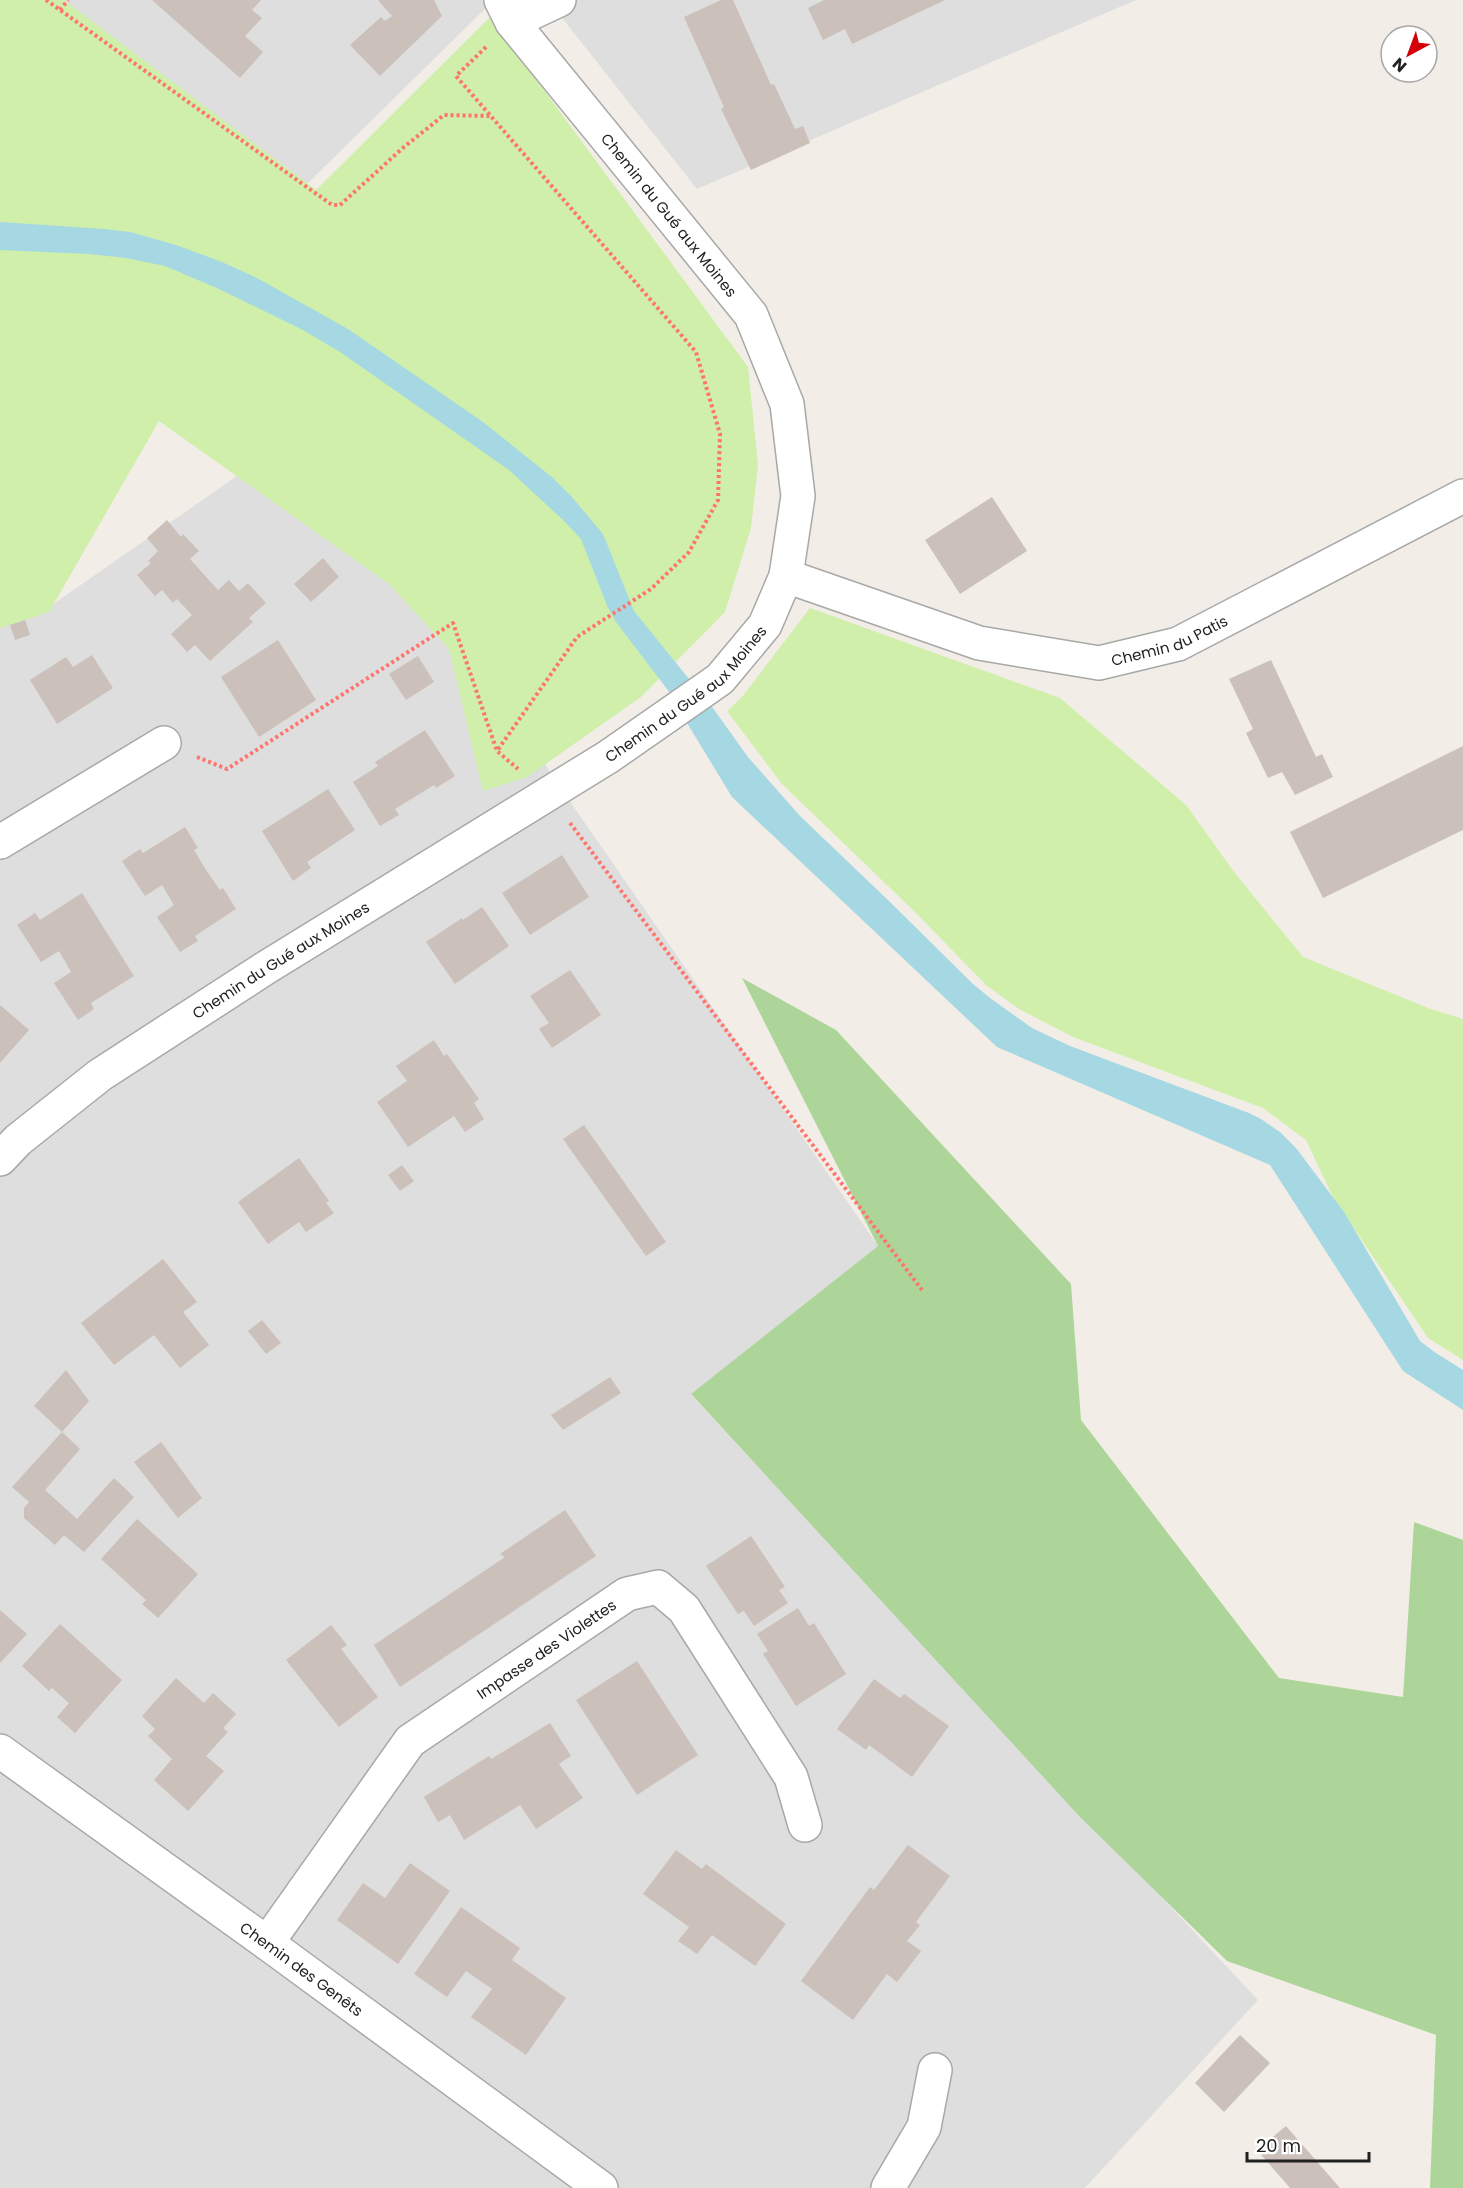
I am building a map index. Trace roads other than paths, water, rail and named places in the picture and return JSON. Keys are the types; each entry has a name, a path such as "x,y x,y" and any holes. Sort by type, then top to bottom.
{"street":[{"path":"507,11 559,0"},
{"name":"Chemin du Gué aux Moines","path":"0,1159 18,1140 100,1075 267,967 608,757 720,678 765,625 786,576 798,496 787,404 751,315 507,11"},
{"name":"Chemin du Patis","path":"786,576 979,643 1099,663 1178,644 1463,496"},
{"path":"0,842 164,744"},
{"name":"Impasse des Violettes","path":"267,1943 410,1741 627,1594 648,1589 658,1587 684,1610 790,1777 805,1825"},
{"name":"Chemin des Genêts","path":"0,1751 601,2188"},
{"path":"888,2188 924,2127 935,2070"}],"water":[{"path":"0,222 130,232 176,245 257,278 348,329 483,422 553,478 571,496 603,534 634,611 689,679 670,693 616,622 608,608 581,539 563,520 509,470 340,352 303,330 219,289 165,266 126,258 89,254 0,250"},
{"path":"710,704 748,757 800,816 990,998 1032,1028 1070,1046 1249,1113 1280,1132 1296,1148 1344,1212 1420,1341 1463,1370 1463,1410 1403,1371 1270,1165 997,1047 732,797 687,723"}]}
